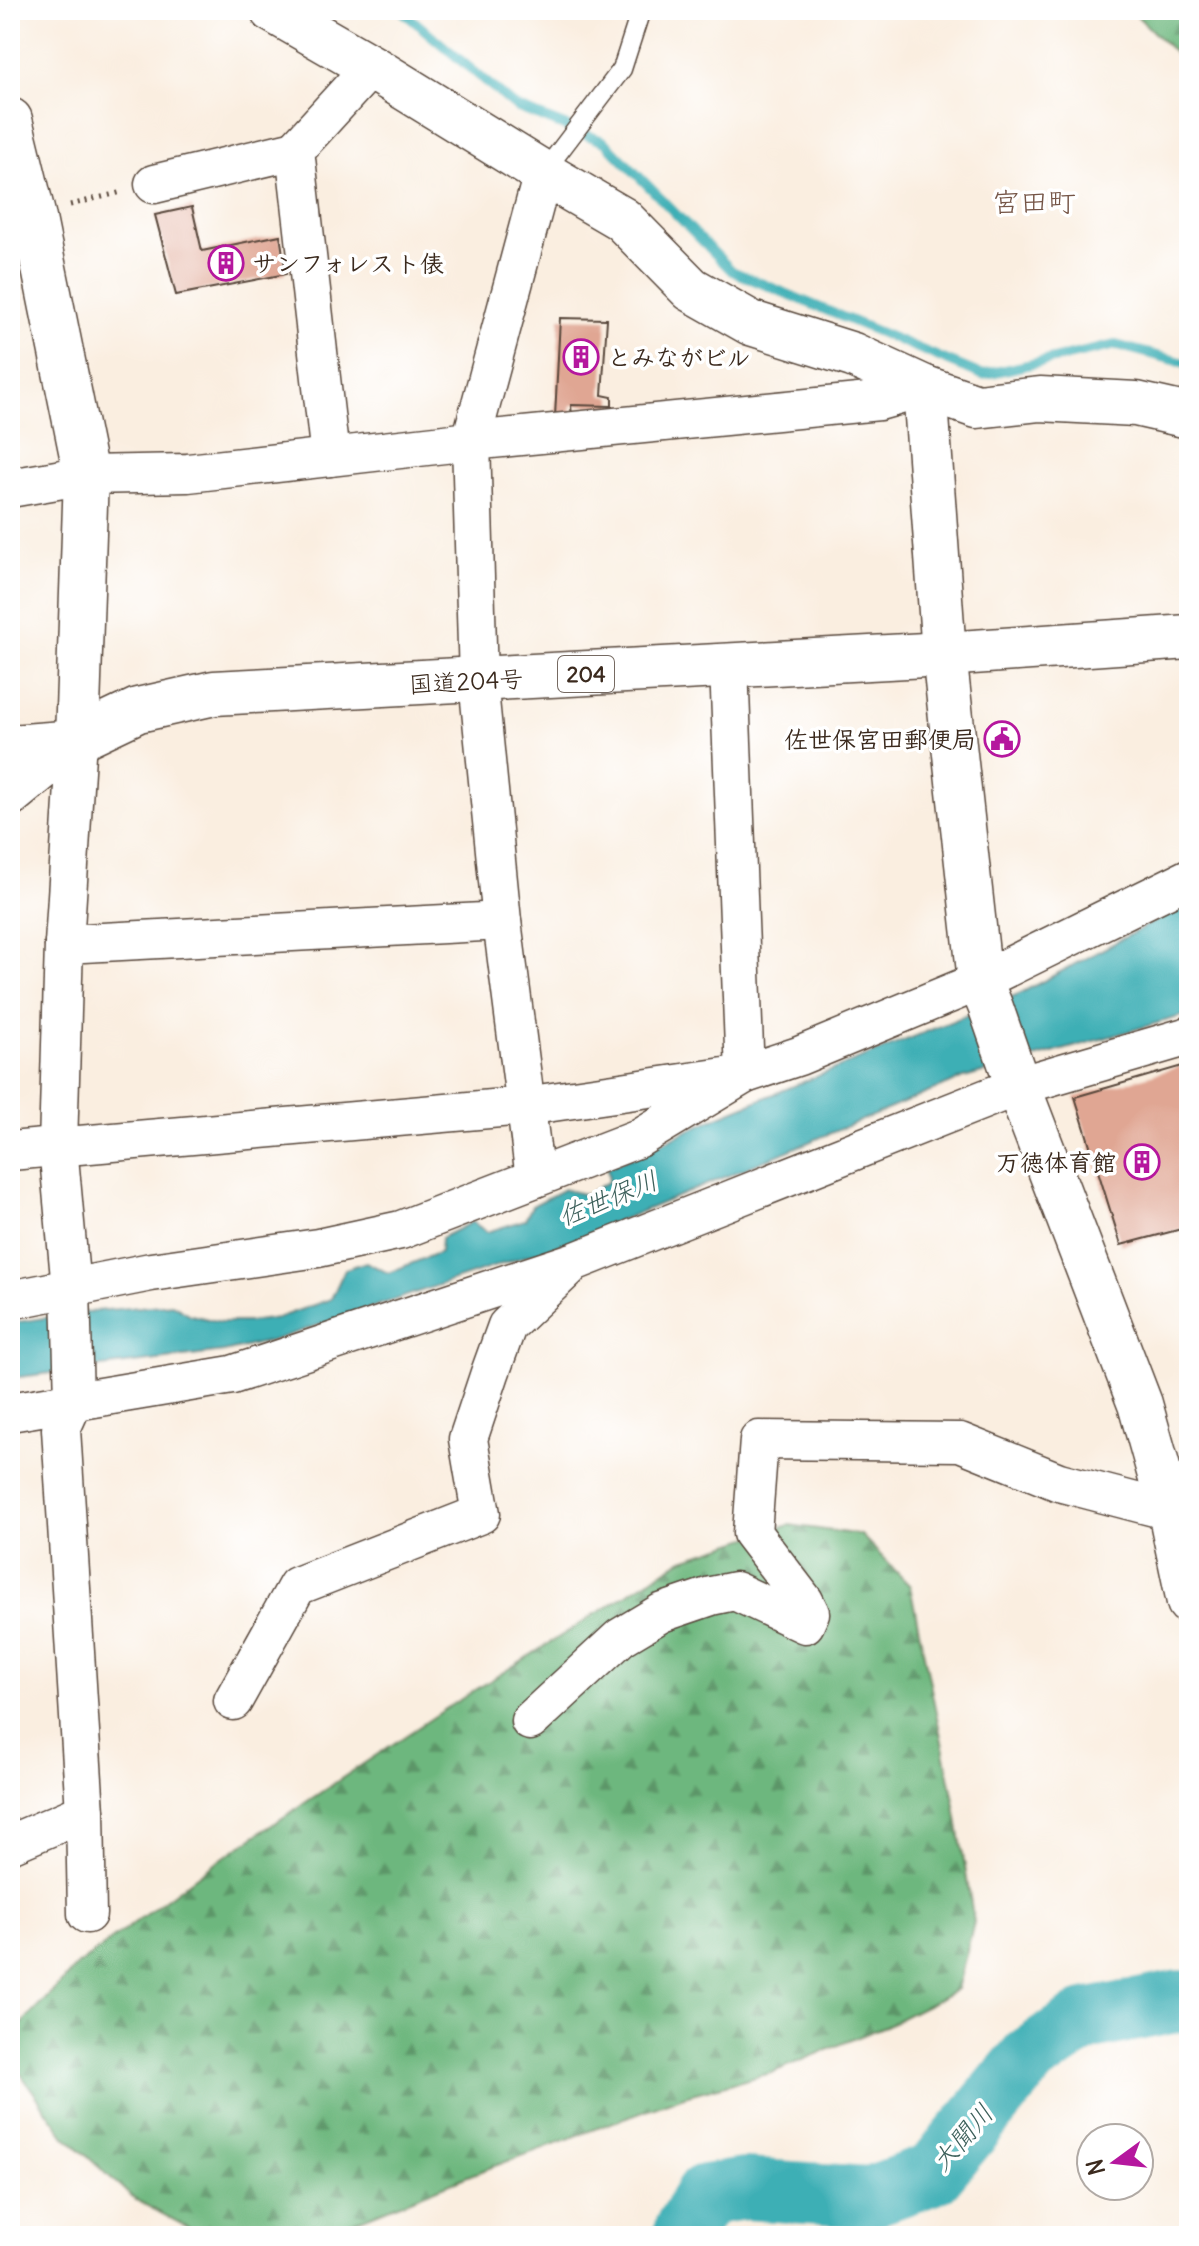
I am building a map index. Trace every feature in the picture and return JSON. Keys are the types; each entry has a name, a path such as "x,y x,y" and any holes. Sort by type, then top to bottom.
{"main road":[{"path":"272,10 371,67 552,162 622,219 691,289 751,323 853,355 925,388 977,406 1040,399 1136,404 1189,416"},
{"path":"10,120 33,214 86,475 77,739"},
{"path":"925,388 944,654 986,995 1180,1509 1189,1602"},
{"name":"国道204号","path":"10,794 77,739 138,710 214,693 944,654 1189,637"}],"street":[{"path":"154,184 295,150 371,67"},
{"path":"295,150 330,457"},
{"path":"535,1178 502,921 478,680 471,441 552,162"},
{"path":"10,488 86,475 188,473 471,441 879,401 925,388"},
{"path":"729,666 745,1074"},
{"path":"10,744 77,739 64,944 58,1146 71,1289 74,1400 61,1429 85,1812 87,1914"},
{"path":"10,1151 525,1106 745,1074 986,995 1189,878"},
{"path":"64,944 502,921"},
{"path":"10,1412 232,1375 576,1261 1015,1077 1189,1036"},
{"path":"10,1300 151,1272 318,1248 401,1230 639,1138 745,1074"},
{"path":"233,1701 297,1586 481,1514 468,1439 507,1326 576,1261"},
{"path":"530,1721 621,1637 661,1613 735,1591 805,1624 810,1613 804,1601 752,1533 759,1440 960,1442 1059,1482 1180,1509"},
{"path":"10,1844 85,1812"}],"lane":[{"path":"552,162 622,69 641,10"}],"path":[{"path":"33,214 154,184"}],"green space":[{"path":"1131,10 1189,10 1189,67"},
{"path":"789,1525 861,1535 910,1586 954,1800 974,1922 957,1990 885,2026 771,2073 684,2096 473,2174 318,2236 204,2236 134,2199 65,2136 20,2073 19,2027 78,1965 209,1867 450,1706 683,1559"}],"water":[{"name":"佐世保川","path":"1189,903 1189,1014 961,1079 568,1242 274,1340 224,1352 10,1378 10,1323 172,1304 191,1315 221,1322 249,1322 277,1318 331,1299 345,1269 366,1262 388,1273 440,1252 441,1238 472,1222 487,1232 525,1220 532,1206 564,1189 586,1195 609,1181 607,1168 713,1119 1021,993"}],"building":[{"name":"サンフォレスト俵","path":"192,207 202,251 280,235 286,274 176,295 155,215"},
{"name":"とみながビル","path":"560,318 607,319 602,395 612,397 612,406 571,405 572,417 555,417"},
{"name":"万徳体育館","path":"1189,1064 1189,1227 1121,1245 1075,1097"}],"waterway":[{"path":"401,10 516,107 605,142 732,271 982,375 1116,345 1189,364"},
{"name":"大聞川","path":"684,2236 685,2228 705,2195 745,2189 869,2197 933,2174 1030,2057 1086,2020 1180,2001 1189,2002"}],"place":[{"name":"サンフォレスト俵","path":"226,263"},
{"name":"とみながビル","path":"581,357"},
{"name":"佐世保宮田郵便局","path":"1002,739"},
{"name":"万徳体育館","path":"1142,1162"}],"district":[{"name":"宮田町","path":"1034,202"}]}
